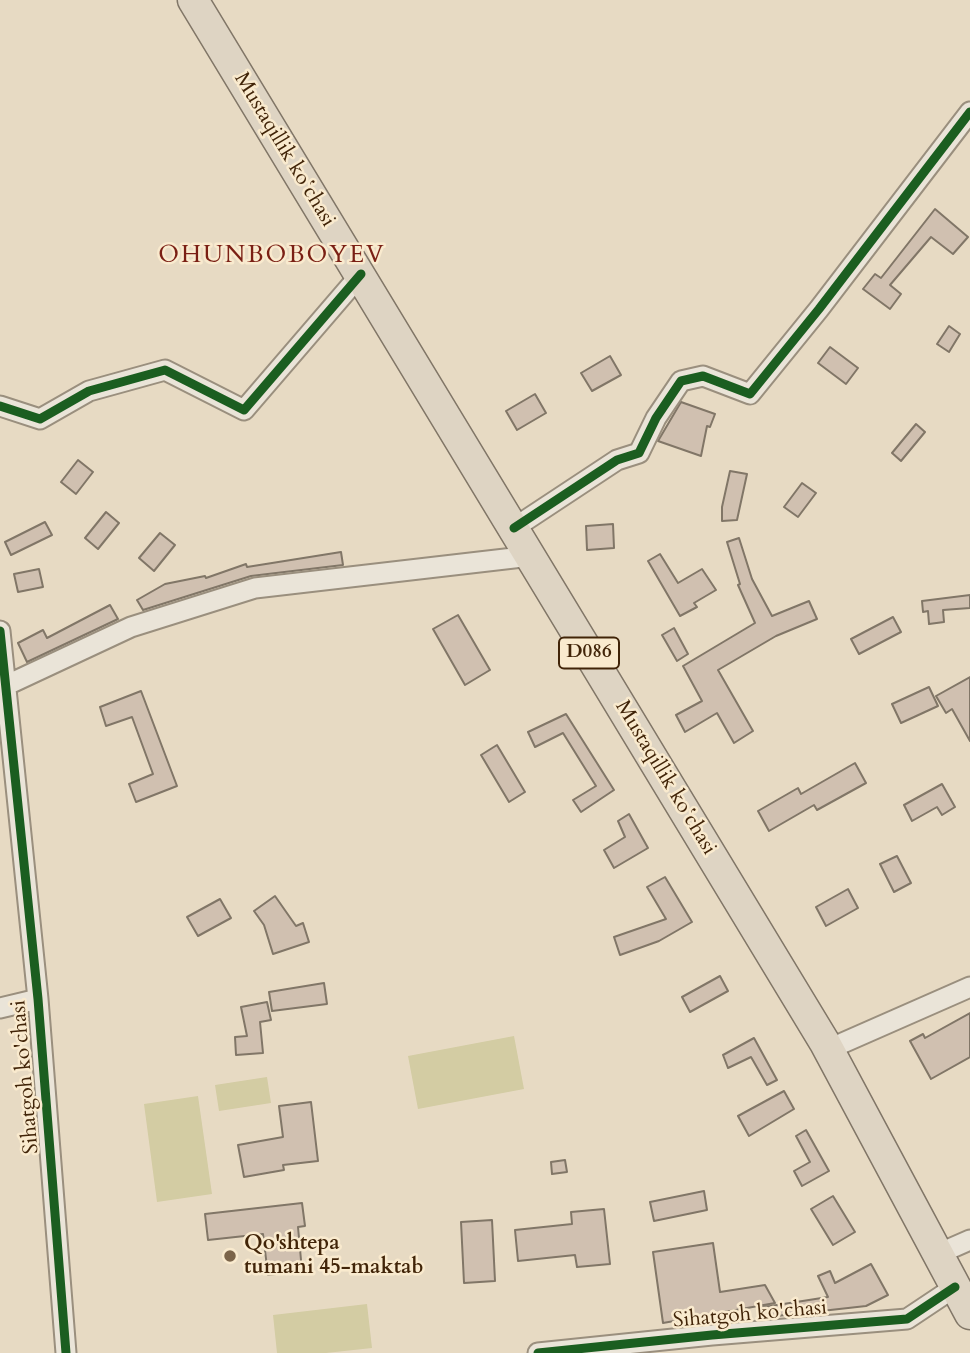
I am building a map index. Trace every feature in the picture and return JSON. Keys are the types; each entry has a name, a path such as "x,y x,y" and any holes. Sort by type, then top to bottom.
{"main road":[{"name":"Mustaqillik koʻchasi","path":"193,0 829,1049 970,1314"}],"street":[{"path":"514,528 617,460 639,453 656,418 681,381 703,376 750,394 819,309 970,112"},
{"path":"0,406 40,419 89,391 165,370 244,410 360,274"},
{"path":"7,685 131,626 255,588 531,556"},
{"name":"Sihatgoh ko'chasi","path":"0,631 38,999 66,1353"},
{"path":"829,1049 970,987"},
{"path":"0,1008 38,999"},
{"path":"938,1254 970,1240"},
{"name":"Sihatgoh ko'chasi","path":"538,1353 664,1346 907,1319 955,1287"}],"shaded area":[{"path":"514,1036 524,1089 418,1109 408,1056"},
{"path":"267,1077 271,1103 219,1111 215,1085"},
{"path":"198,1096 212,1194 157,1202 144,1104"},
{"path":"367,1304 372,1348 326,1353 277,1353 273,1315"}],"building":[{"path":"935,209 968,237 953,254 931,237 890,285 901,294 890,309 863,289 875,274 881,278"},
{"path":"949,326 960,334 949,352 937,344"},
{"path":"830,347 858,368 846,384 818,363"},
{"path":"610,356 621,375 592,391 581,373"},
{"path":"535,394 546,413 517,430 506,411"},
{"path":"681,402 715,414 710,427 707,426 701,456 658,441"},
{"path":"916,424 925,432 901,461 892,453"},
{"path":"78,460 93,472 76,494 61,482"},
{"path":"730,471 747,474 737,520 722,521 722,507"},
{"path":"802,483 816,493 798,517 784,507"},
{"path":"106,512 119,523 98,549 85,538"},
{"path":"45,522 52,535 11,555 5,542"},
{"path":"613,524 614,548 587,550 586,526"},
{"path":"160,533 175,545 154,571 139,558"},
{"path":"739,538 752,579 772,616 809,601 817,619 776,636 718,670 753,731 734,743 717,713 685,732 676,715 702,701 683,666 755,623 738,585 740,584 727,542"},
{"path":"341,552 343,565 251,576 143,610 137,600 165,584 205,576 206,578 246,564 247,567"},
{"path":"660,554 678,583 702,569 716,590 694,603 697,607 680,616 648,561"},
{"path":"39,569 43,587 18,592 14,574"},
{"path":"970,595 970,608 943,610 944,622 929,624 928,611 923,612 922,601"},
{"path":"110,605 118,619 27,662 18,643 43,630 47,638"},
{"path":"458,615 490,670 465,685 433,629"},
{"path":"893,617 901,632 859,654 851,639"},
{"path":"674,628 688,654 677,661 662,635"},
{"path":"970,677 970,741 952,709 946,713 936,696"},
{"path":"929,687 938,706 901,723 892,704"},
{"path":"141,691 177,786 136,802 129,784 153,774 132,717 106,726 100,707"},
{"path":"566,714 614,790 581,812 573,800 596,786 563,733 535,747 528,732"},
{"path":"497,745 525,792 509,802 481,755"},
{"path":"855,763 866,783 817,810 814,805 769,831 758,811 798,788 801,794"},
{"path":"942,784 955,807 942,815 937,807 912,821 904,805"},
{"path":"629,814 648,848 614,868 604,850 625,837 618,821"},
{"path":"897,856 911,883 894,892 880,864"},
{"path":"665,877 692,922 659,941 620,955 614,937 666,919 647,887"},
{"path":"848,889 858,908 826,926 816,907"},
{"path":"275,896 296,926 303,923 309,942 273,954 264,925 254,911"},
{"path":"220,899 231,918 198,936 187,917"},
{"path":"720,976 728,991 690,1012 682,997"},
{"path":"324,983 327,1004 272,1011 269,992"},
{"path":"267,1002 271,1020 260,1022 263,1053 236,1055 235,1037 247,1036 241,1007"},
{"path":"970,1013 970,1057 931,1079 910,1041 923,1034 925,1038"},
{"path":"754,1038 777,1080 767,1085 751,1057 728,1068 723,1055"},
{"path":"784,1091 794,1109 749,1136 738,1116"},
{"path":"311,1102 318,1161 283,1165 284,1170 244,1177 238,1145 283,1137 279,1106"},
{"path":"806,1130 829,1171 802,1186 794,1171 810,1162 796,1136"},
{"path":"565,1160 567,1172 552,1174 551,1162"},
{"path":"704,1191 707,1210 654,1221 650,1202"},
{"path":"833,1196 855,1232 833,1245 811,1209"},
{"path":"302,1203 305,1226 298,1227 302,1271 268,1275 263,1234 208,1240 205,1214"},
{"path":"604,1209 610,1264 577,1267 575,1255 518,1261 515,1230 572,1224 571,1212"},
{"path":"492,1220 495,1281 464,1283 461,1222"},
{"path":"713,1243 720,1292 765,1285 775,1303 663,1323 653,1252"},
{"path":"871,1264 888,1295 866,1306 759,1318 758,1308 828,1297 818,1276 830,1271 835,1283"}],"cycle path":[{"path":"514,528 617,460 639,453 656,418 681,381 703,376 750,394 819,309 970,112"},
{"path":"0,406 40,419 89,391 165,370 244,410 361,274"},
{"path":"0,631 38,999 66,1353"},
{"path":"538,1353 907,1319 955,1287"}],"place":[{"name":"Qo'shtepa tumani 45-maktab","path":"230,1256"}],"district":[{"name":"OHUNBOBOYEV","path":"272,256"}]}
